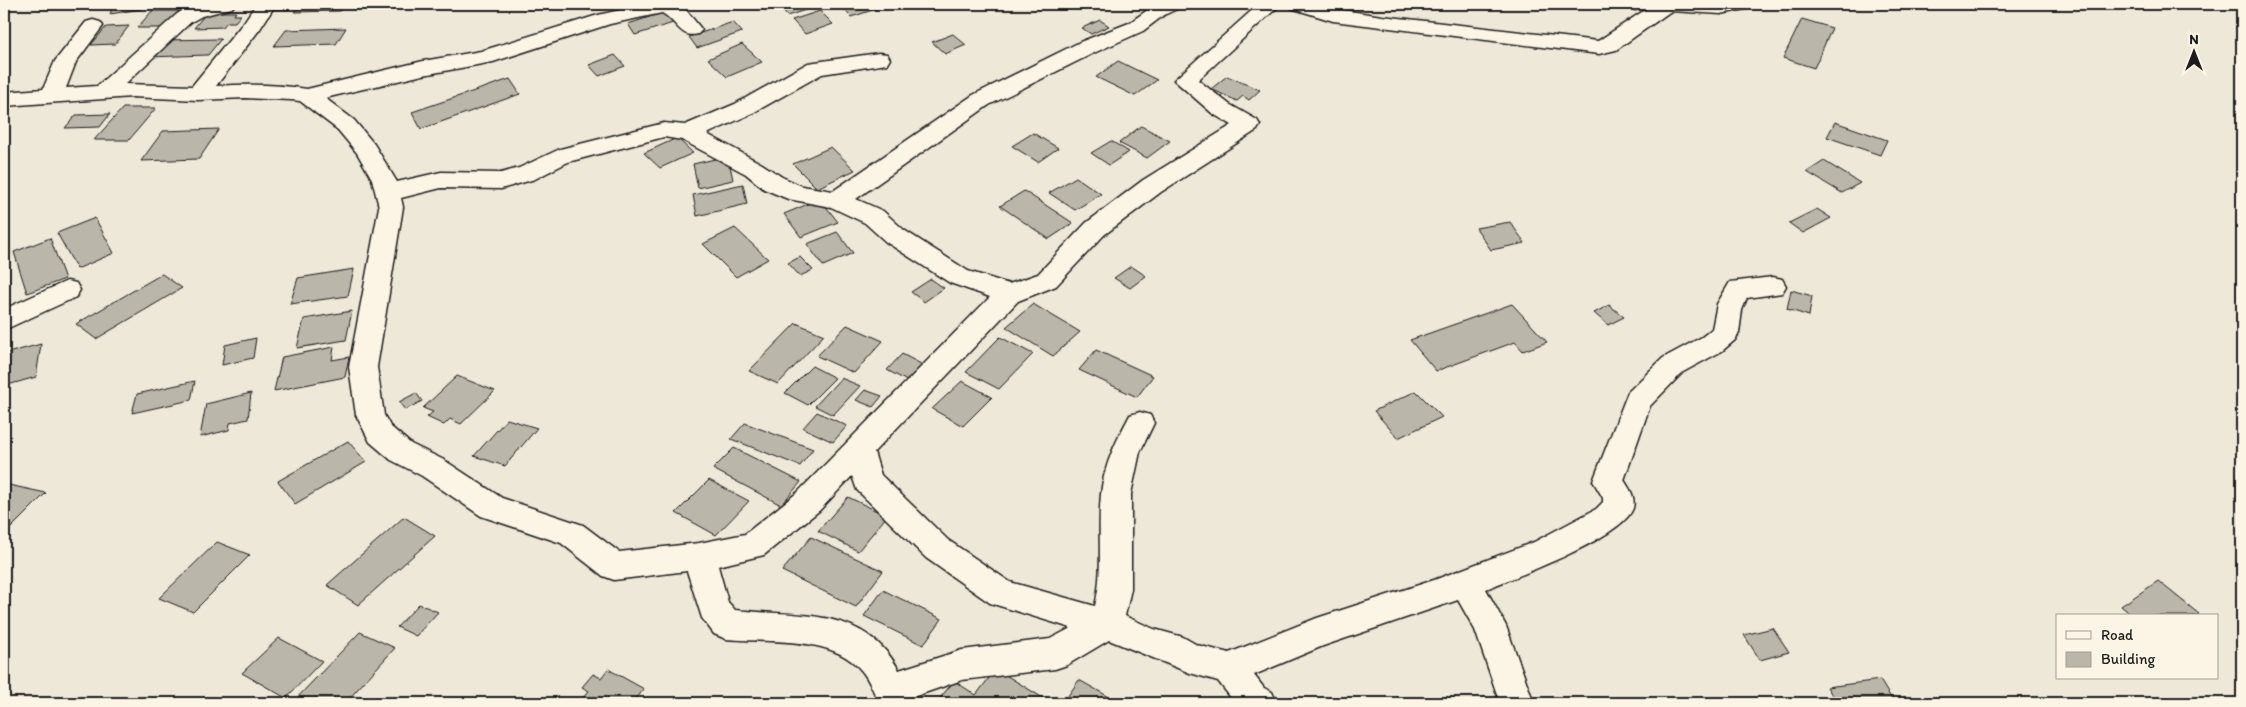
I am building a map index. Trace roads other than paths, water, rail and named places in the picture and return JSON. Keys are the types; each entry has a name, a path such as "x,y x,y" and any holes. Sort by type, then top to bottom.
{"street":[{"path":"104,91 184,18 194,11 226,4"},
{"path":"198,94 253,25 266,4"},
{"path":"837,200 981,100 1088,47 1136,27 1157,11 1172,4"},
{"path":"307,96 346,125 370,156 384,179 391,207 363,367 370,415 380,434 401,452 433,468 492,507 572,534 614,566 699,556 753,546 809,502 1009,294 1048,280 1095,229 1152,186 1249,124 1221,109 1184,80 1271,4"},
{"path":"1298,4 1333,15 1599,48 1608,45 1666,5 1681,4 1733,8 1743,4"},
{"path":"4,99 132,90 198,94 245,91 291,93 307,96 423,68 485,57 605,19 669,5 679,14 691,30"},
{"path":"46,95 52,94 62,76 66,61 93,26"},
{"path":"688,133 743,109 816,68 879,59"},
{"path":"388,194 408,187 441,180 502,181 526,174 560,158 664,130 688,133 754,169 773,183 797,193 837,200 874,217 902,241 959,277 1009,294"},
{"path":"1229,670 1260,655 1317,633 1439,593 1545,551 1607,518 1618,507 1618,496 1608,481 1638,400 1673,365 1712,344 1725,333 1726,313 1732,297 1739,289 1773,286"},
{"path":"4,320 67,290"},
{"path":"699,556 714,608 726,624 834,634 855,645 873,659 894,696 962,665 1055,654 1107,624 1115,589 1116,494 1126,452 1140,423"},
{"path":"859,450 868,481 937,549 1001,593 1107,624 1150,643 1171,648 1190,658 1229,670 1252,699 1260,703"},
{"path":"1465,582 1490,626 1517,703"}]}
